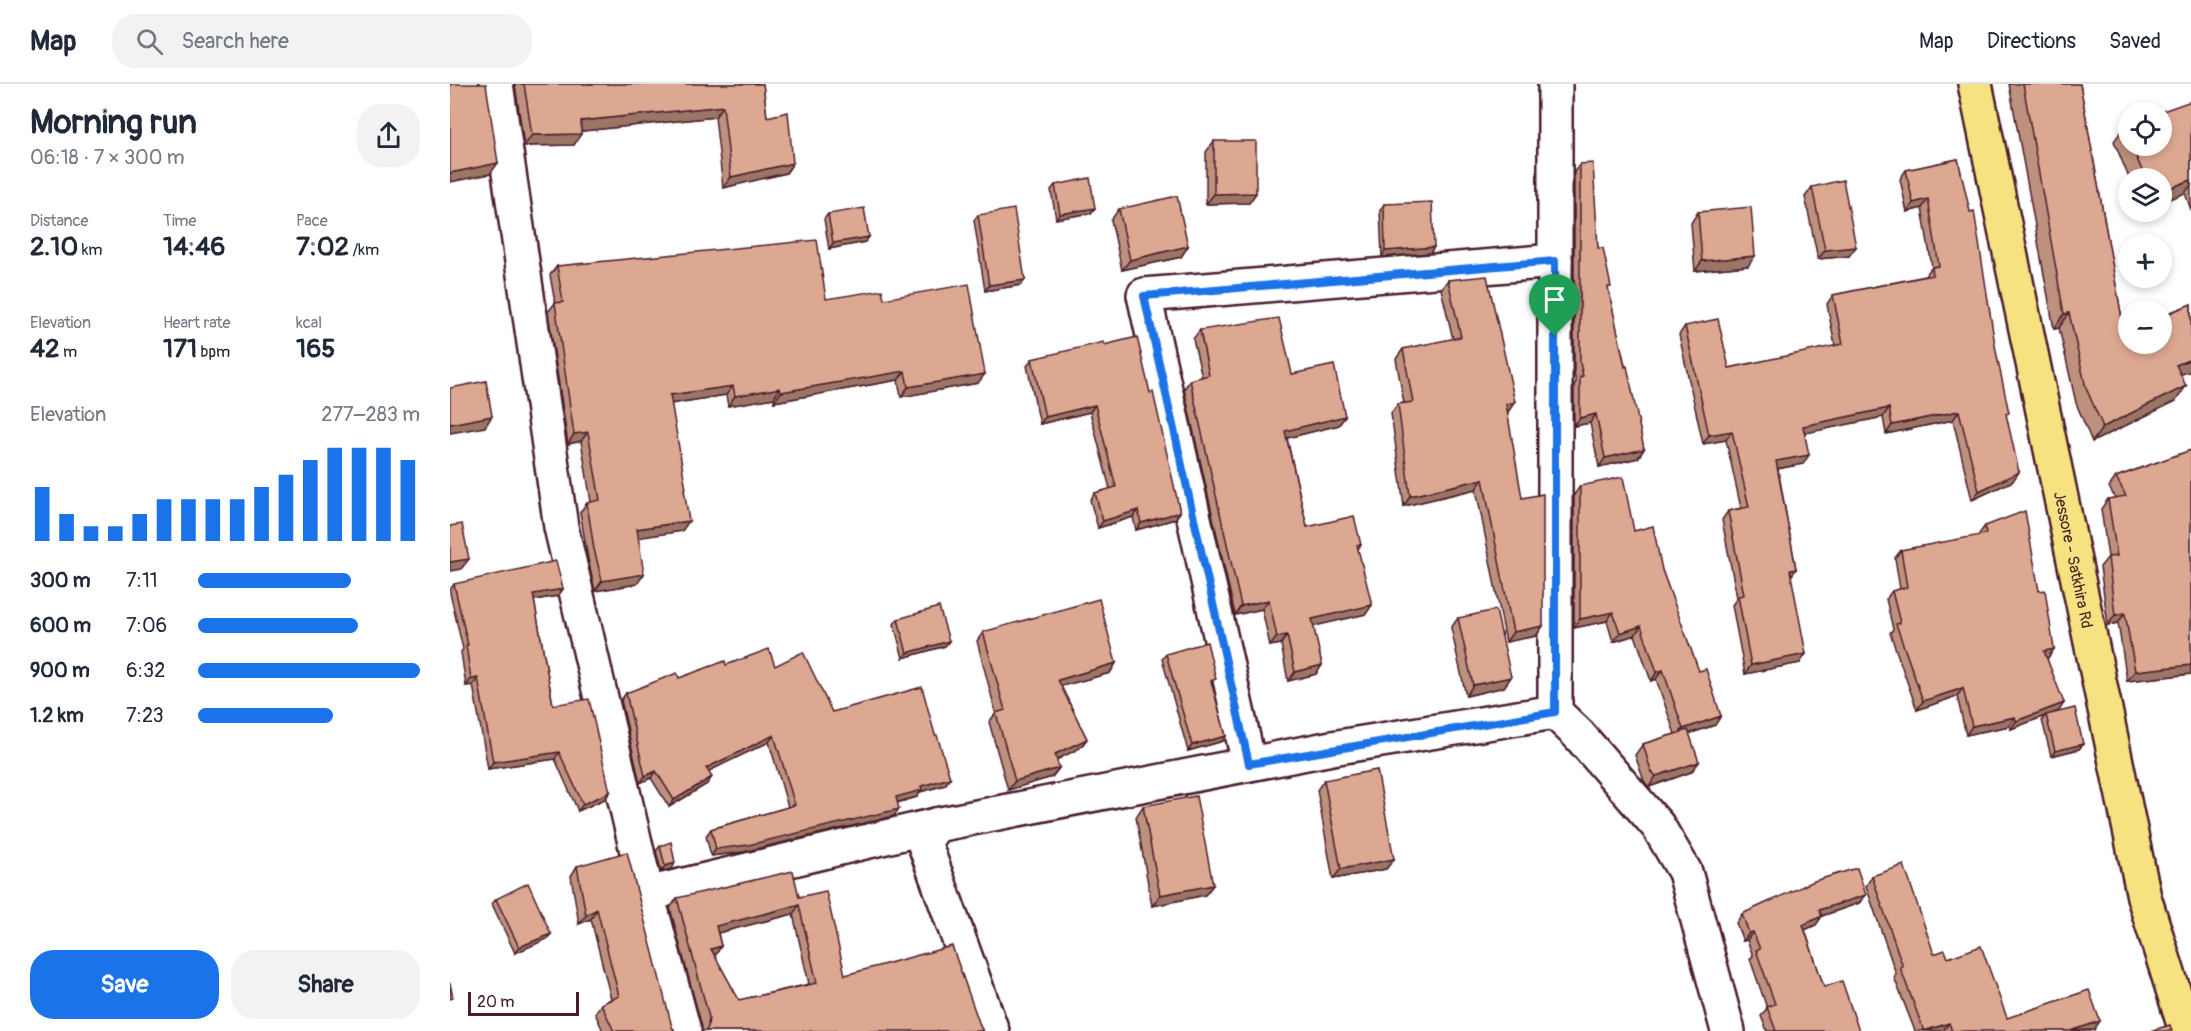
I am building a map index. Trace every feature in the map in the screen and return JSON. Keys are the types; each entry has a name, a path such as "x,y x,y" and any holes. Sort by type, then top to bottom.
{"main road":[{"name":"Jessore - Satkhira Rd","path":"1976,84 2144,897 2186,1031"}],"street":[{"path":"496,84 561,527 647,894 684,1031"},
{"path":"1555,84 1555,712 1579,735 1658,826 1685,872 1728,1031"},
{"path":"1249,764 1144,296 1555,261"},
{"path":"647,894 936,825 1249,764 1555,712"},
{"path":"936,825 924,842 992,1031"}],"building":[{"path":"450,84 486,84 498,163 450,173"},
{"path":"524,84 763,84 767,117 788,112 793,163 731,177 723,106 581,121 581,134 532,135"},
{"path":"2023,84 2080,84 2119,300 2118,354 2172,354 2172,312 2191,304 2191,359 2176,365 2186,386 2103,427 2086,388 2069,313 2064,314"},
{"path":"2191,101 2191,180 2172,187 2172,168 2141,168 2136,156 2172,156 2172,108"},
{"path":"1214,141 1256,141 1256,193 1214,194"},
{"path":"1958,159 1970,212 1974,211 1996,351 2009,413 2006,414 2019,472 1979,491 1959,411 1892,425 1889,408 1803,426 1809,455 1776,461 1796,569 1790,570 1806,654 1751,665 1738,596 1744,595 1728,511 1749,507 1732,431 1709,435 1685,326 1718,319 1729,368 1843,344 1833,295 1933,275 1932,267 1939,266 1928,199 1913,203 1906,170"},
{"path":"1593,163 1598,248 1603,248 1611,287 1608,287 1644,449 1605,458 1596,414 1580,418 1580,377 1583,376 1580,363 1580,164"},
{"path":"1090,178 1095,208 1060,214 1055,185"},
{"path":"1843,180 1856,247 1825,250 1812,187"},
{"path":"1177,196 1188,246 1130,260 1119,209"},
{"path":"1432,202 1434,247 1385,251 1384,204"},
{"path":"1751,207 1755,256 1702,261 1698,212"},
{"path":"864,208 869,237 833,243 828,214"},
{"path":"1014,209 1025,280 989,285 978,215"},
{"path":"817,240 826,299 882,290 884,299 969,284 985,374 908,387 905,371 781,392 780,388 735,396 733,386 670,395 686,489 684,489 689,521 637,529 644,574 602,581 594,549 587,503 600,500 588,432 574,434 555,303 563,302 557,266"},
{"path":"1487,276 1515,402 1506,404 1522,498 1543,494 1543,626 1513,632 1483,479 1410,496 1398,404 1413,402 1403,349 1461,337 1448,280"},
{"path":"1279,318 1292,374 1334,365 1345,416 1285,431 1307,527 1354,516 1361,545 1357,545 1372,605 1312,619 1322,665 1295,672 1287,635 1277,637 1269,600 1241,606 1190,380 1209,375 1200,330"},
{"path":"1137,337 1150,393 1153,392 1180,512 1141,523 1138,510 1103,521 1095,493 1116,487 1095,405 1045,417 1032,359 1104,342 1104,345"},
{"path":"486,381 492,416 450,424 450,388"},
{"path":"2191,450 2191,665 2135,671 2125,613 2115,615 2108,557 2117,556 2108,499 2126,496 2116,477"},
{"path":"1623,477 1634,531 1653,526 1662,570 1699,671 1706,669 1721,716 1683,729 1663,670 1657,672 1641,626 1620,633 1613,612 1580,619 1580,486"},
{"path":"2025,511 2039,591 2045,590 2054,649 2044,651 2064,703 2016,721 2015,717 1972,726 1963,688 1923,701 1896,624 1900,623 1892,591 1907,587 1901,550 1986,534 1985,526"},
{"path":"462,524 469,559 450,562 450,526"},
{"path":"556,561 563,589 533,594 553,705 589,699 610,792 583,804 559,752 493,762 478,678 471,679 466,645 468,645 454,584"},
{"path":"1099,599 1116,663 1058,680 1087,739 1055,754 1059,768 1015,781 996,713 1005,710 983,632"},
{"path":"939,607 949,641 907,653 898,619"},
{"path":"1496,610 1511,677 1473,685 1458,618"},
{"path":"1207,642 1216,679 1211,681 1226,736 1192,745 1166,654"},
{"path":"769,649 775,666 803,652 832,712 922,687 950,778 921,786 922,790 896,797 899,809 748,845 716,849 711,829 795,805 774,735 706,768 712,777 674,800 656,771 645,776 626,693 677,673 679,678 725,661 726,665"},
{"path":"2075,708 2083,744 2055,751 2046,715"},
{"path":"1688,730 1699,762 1656,776 1651,771 1643,744"},
{"path":"1377,770 1394,859 1341,869 1324,780"},
{"path":"1196,796 1213,885 1160,895 1143,806"},
{"path":"671,842 675,863 665,866 660,846"},
{"path":"627,852 672,1027 675,1031 614,1031 601,1004 619,996 597,909 586,915 577,866"},
{"path":"1904,865 1934,954 1945,950 1948,958 1981,946 2007,1018 2089,990 2100,1021 2071,1031 1952,1031 1949,1023 1924,1031 1900,967 1903,967 1872,876"},
{"path":"1857,868 1866,895 1819,910 1822,916 1803,925 1824,987 1842,981 1859,1031 1776,1031 1767,1007 1775,1004 1756,950 1760,949 1753,932 1749,933 1742,914 1814,881"},
{"path":"793,871 799,897 826,891 845,975 952,946 983,1031 706,1031 709,1017 677,898","holes":["799,905 817,983 739,1000 711,949 721,946 716,926"]},
{"path":"528,883 551,934 519,947 496,899"},
{"path":"450,983 453,998 450,999"},
{"path":"2170,1025 2172,1031 2150,1031"}],"route":[{"path":"1555,261 1555,336 1555,712 1332,748 1249,764 1144,296 1555,261"}]}
